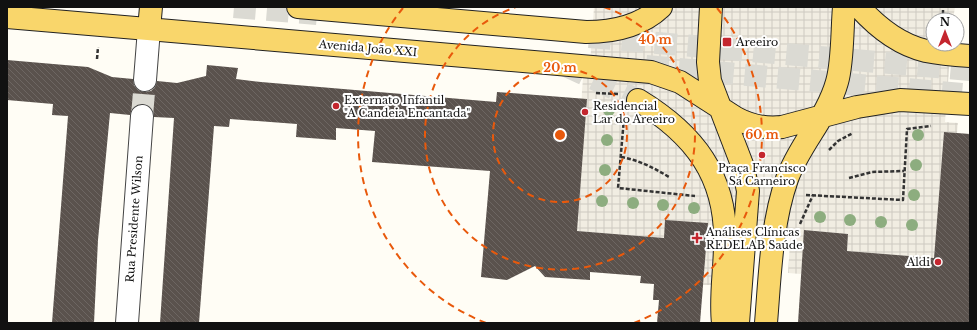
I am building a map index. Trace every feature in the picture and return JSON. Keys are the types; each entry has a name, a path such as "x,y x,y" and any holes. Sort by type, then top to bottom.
{"main road":[{"path":"149,29 151,7"},
{"path":"298,7 601,32 615,30 633,24 644,19 661,7"},
{"path":"711,7 708,62 710,81 743,167 748,190 738,323"},
{"path":"766,323 772,252 783,194 792,167 822,116 837,82 840,68 844,7"},
{"path":"859,7 885,32 912,46 925,51 970,56"},
{"name":"Avenida João XXI","path":"7,17 651,72 680,82 720,107"},
{"path":"720,107 745,123 770,128 782,127 857,107 900,100 970,104"},
{"path":"631,108 667,120 690,141 708,166 721,198 725,231 722,307 723,323"}],"street":[{"path":"145,80 149,29"},
{"name":"Rua Presidente Wilson","path":"127,323 142,116"}],"path":[{"path":"631,108 621,156 618,188 698,196"},
{"path":"803,195 903,200 907,129 935,126"},
{"path":"828,151 838,141 855,132"},
{"path":"621,156 648,165 670,178"},
{"path":"849,178 872,172 904,171"},
{"path":"797,230 813,195"}],"shaded area":[{"name":"Praça Francisco Sá Carneiro","path":"594,7 955,7 954,12 925,12 925,52 950,52 945,122 958,123 957,133 944,132 934,258 847,251 848,234 805,230 801,274 788,273 791,229 716,224 713,285 703,285 708,224 664,238 577,231 583,78 589,78"}],"building":[{"path":"7,60 88,67 112,77 133,79 134,85 138,90 144,92 151,91 155,87 157,81 177,83 206,76 207,65 238,68 236,79 261,82 496,102 497,92 587,99 577,231 664,238 665,220 708,223 700,323 657,323 659,300 653,300 654,284 640,283 641,276 590,272 590,280 545,277 535,266 507,280 481,277 490,171 372,162 375,131 336,128 336,140 296,137 297,124 230,119 229,127 214,126 199,323 160,323 174,118 154,117 153,111 149,106 143,104 137,105 132,109 130,115 110,113 98,240 94,323 52,323 68,116 52,115 53,104 7,100"},
{"path":"944,132 970,134 970,323 798,323 804,230 848,234 847,251 934,258"}],"tunnel":[{"path":"234,7 317,14"},
{"path":"589,37 970,70"},
{"path":"564,65 638,100"},
{"path":"646,66 962,94"},
{"path":"142,116 145,80"}],"place":[{"name":"Areeiro","path":"727,42"},
{"name":"Externato Infantil \"A Candeia Encantada\"","path":"336,106"},
{"name":"Residencial Lar do Areeiro","path":"585,112"},
{"name":"Praça Francisco Sá Carneiro","path":"762,155"},
{"name":"Análises Clínicas REDELAB Saúde","path":"697,238"},
{"name":"Aldi","path":"938,262"}]}
